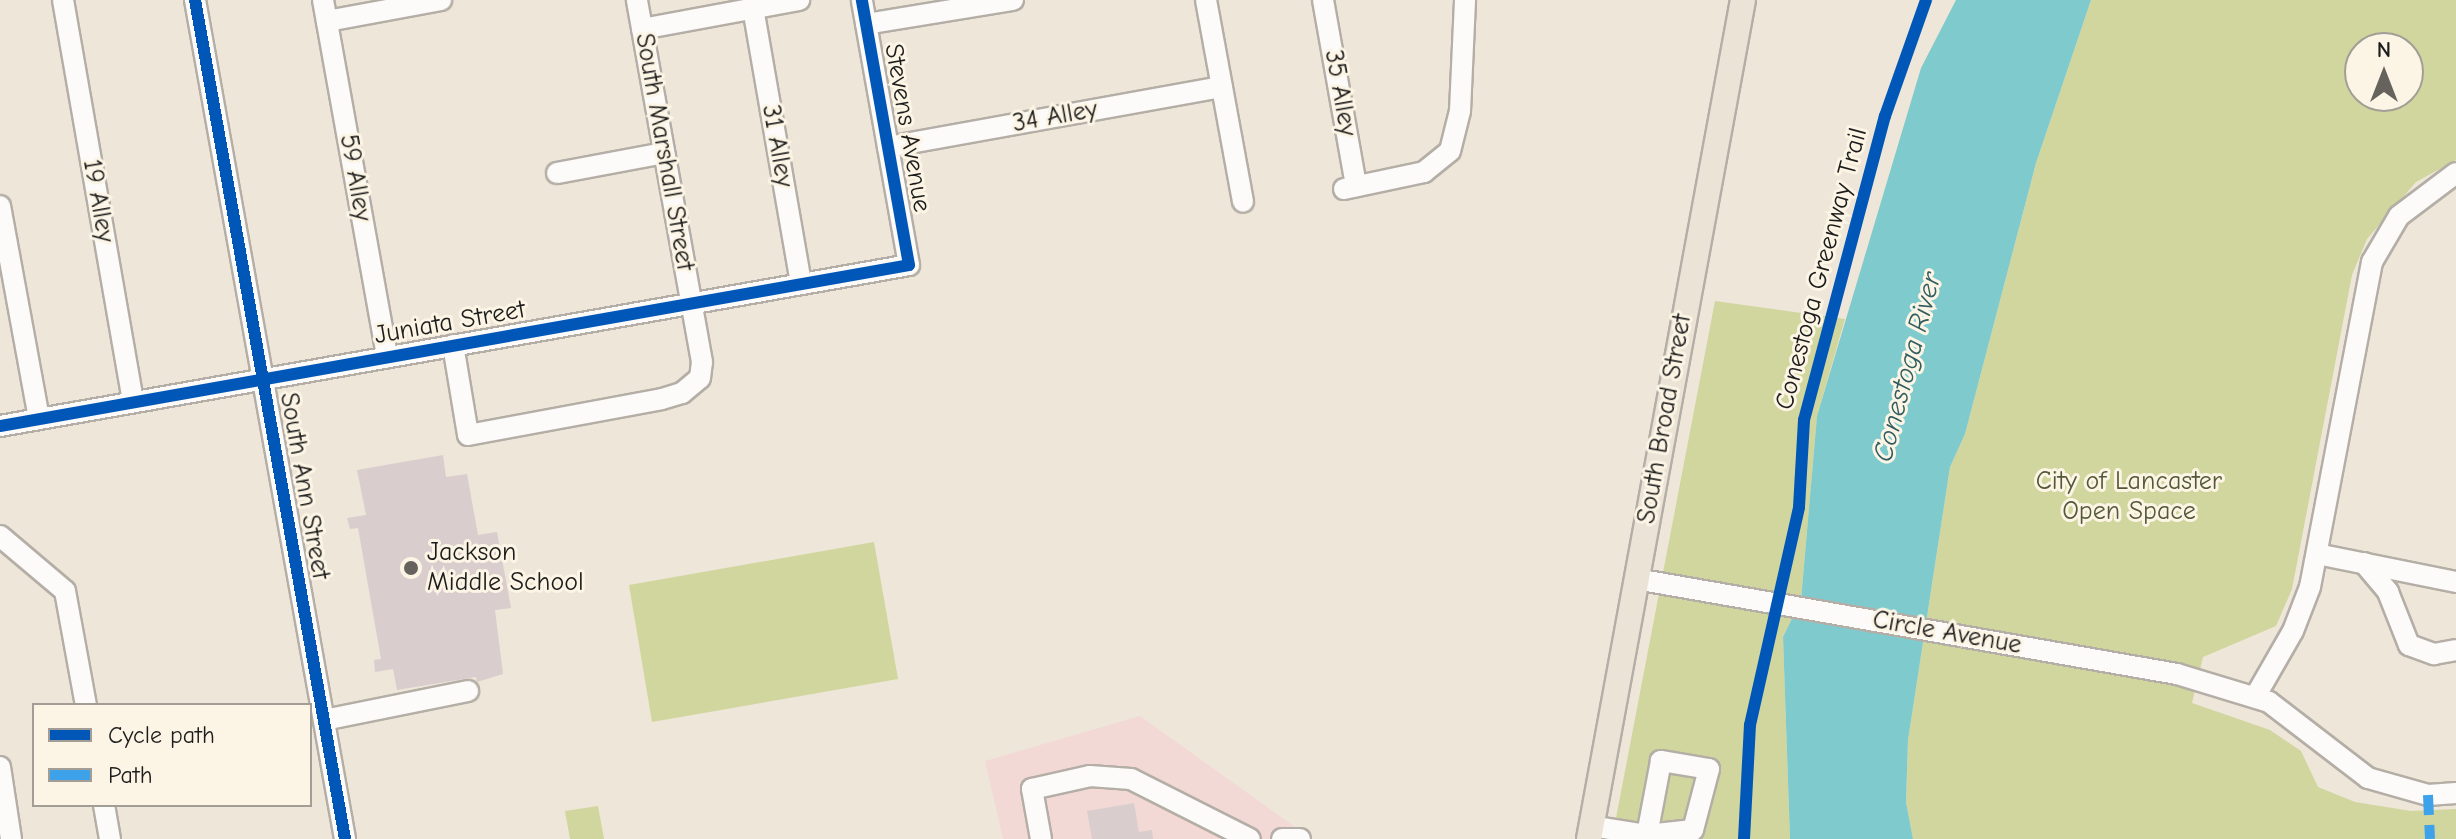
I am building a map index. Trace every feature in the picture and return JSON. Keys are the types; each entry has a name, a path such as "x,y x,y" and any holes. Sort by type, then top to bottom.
{"main road":[{"name":"South Broad Street","path":"1590,832 1743,0"}],"street":[{"name":"19 Alley","path":"63,0 133,402"},
{"name":"South Ann Street","path":"195,0 345,839"},
{"name":"59 Alley","path":"323,0 387,357"},
{"path":"327,21 415,2 441,0"},
{"name":"South Marshall Street","path":"453,345 468,435 662,399 692,386 702,362 637,0"},
{"path":"642,29 799,0"},
{"name":"Stevens Avenue","path":"862,0 909,265"},
{"path":"866,24 1013,0"},
{"path":"1206,0 1243,202"},
{"name":"35 Alley","path":"1323,0 1350,188 1424,172 1450,151 1455,136 1466,49 1465,0"},
{"name":"31 Alley","path":"753,8 801,284"},
{"name":"34 Alley","path":"888,147 1222,87"},
{"path":"557,173 664,153"},
{"path":"2255,697 2293,631 2317,554 2372,262 2399,216 2456,173"},
{"path":"0,206 9,304 39,418"},
{"name":"Juniata Street","path":"0,426 909,265"},
{"path":"0,536 65,591 86,703"},
{"path":"2317,554 2456,582"},
{"path":"2364,563 2388,592 2409,645 2434,654 2456,650"},
{"name":"Circle Avenue","path":"1636,579 2177,674 2255,697 2307,727 2368,778 2428,795 2456,793"},
{"path":"324,720 468,691"},
{"path":"0,767 11,839"},
{"path":"1041,839 1032,789 1090,776 1131,779 1250,839"},
{"path":"104,807 110,839"},
{"path":"1590,832 1647,835"},
{"path":"1282,839 1300,839"}],"shaded area":[{"path":"1140,716 1312,839 1003,839 985,761"}],"green space":[{"name":"City of Lancaster Open Space","path":"2091,0 2456,0 2456,160 2416,182 2367,239 2352,275 2292,589 2276,626 2203,657 2192,703 2270,730 2301,751 2318,787 2355,802 2411,811 2456,809 2456,839 1913,839 1906,802 1908,740 1950,467 1965,434 2036,163"},
{"path":"1715,301 1845,319 1817,416 1801,600 1783,637 1790,839 1612,839"},
{"path":"874,542 898,679 652,722 629,585"},
{"path":"598,806 604,839 570,839 565,811"}],"water":[{"name":"Conestoga River","path":"1956,0 2091,0 2036,163 1965,434 1950,467 1908,740 1906,802 1913,839 1790,839 1783,637 1801,600 1817,416 1921,68"}],"building":[{"path":"443,455 446,477 467,474 478,535 497,532 511,608 495,610 503,674 477,682 476,677 397,690 393,669 375,672 374,660 381,659 358,528 350,529 347,518 366,515 357,470"},
{"path":"1134,803 1139,832 1152,830 1153,839 1092,839 1087,811"}],"marked path":[{"path":"2428,795 2430,839"}],"cycle path":[{"path":"195,0 345,839"},
{"path":"0,426 909,265 862,0"},
{"name":"Conestoga Greenway Trail","path":"1744,839 1750,725 1799,507 1804,420 1885,116 1926,0"}],"place":[{"name":"Jackson Middle School","path":"411,568"}]}
